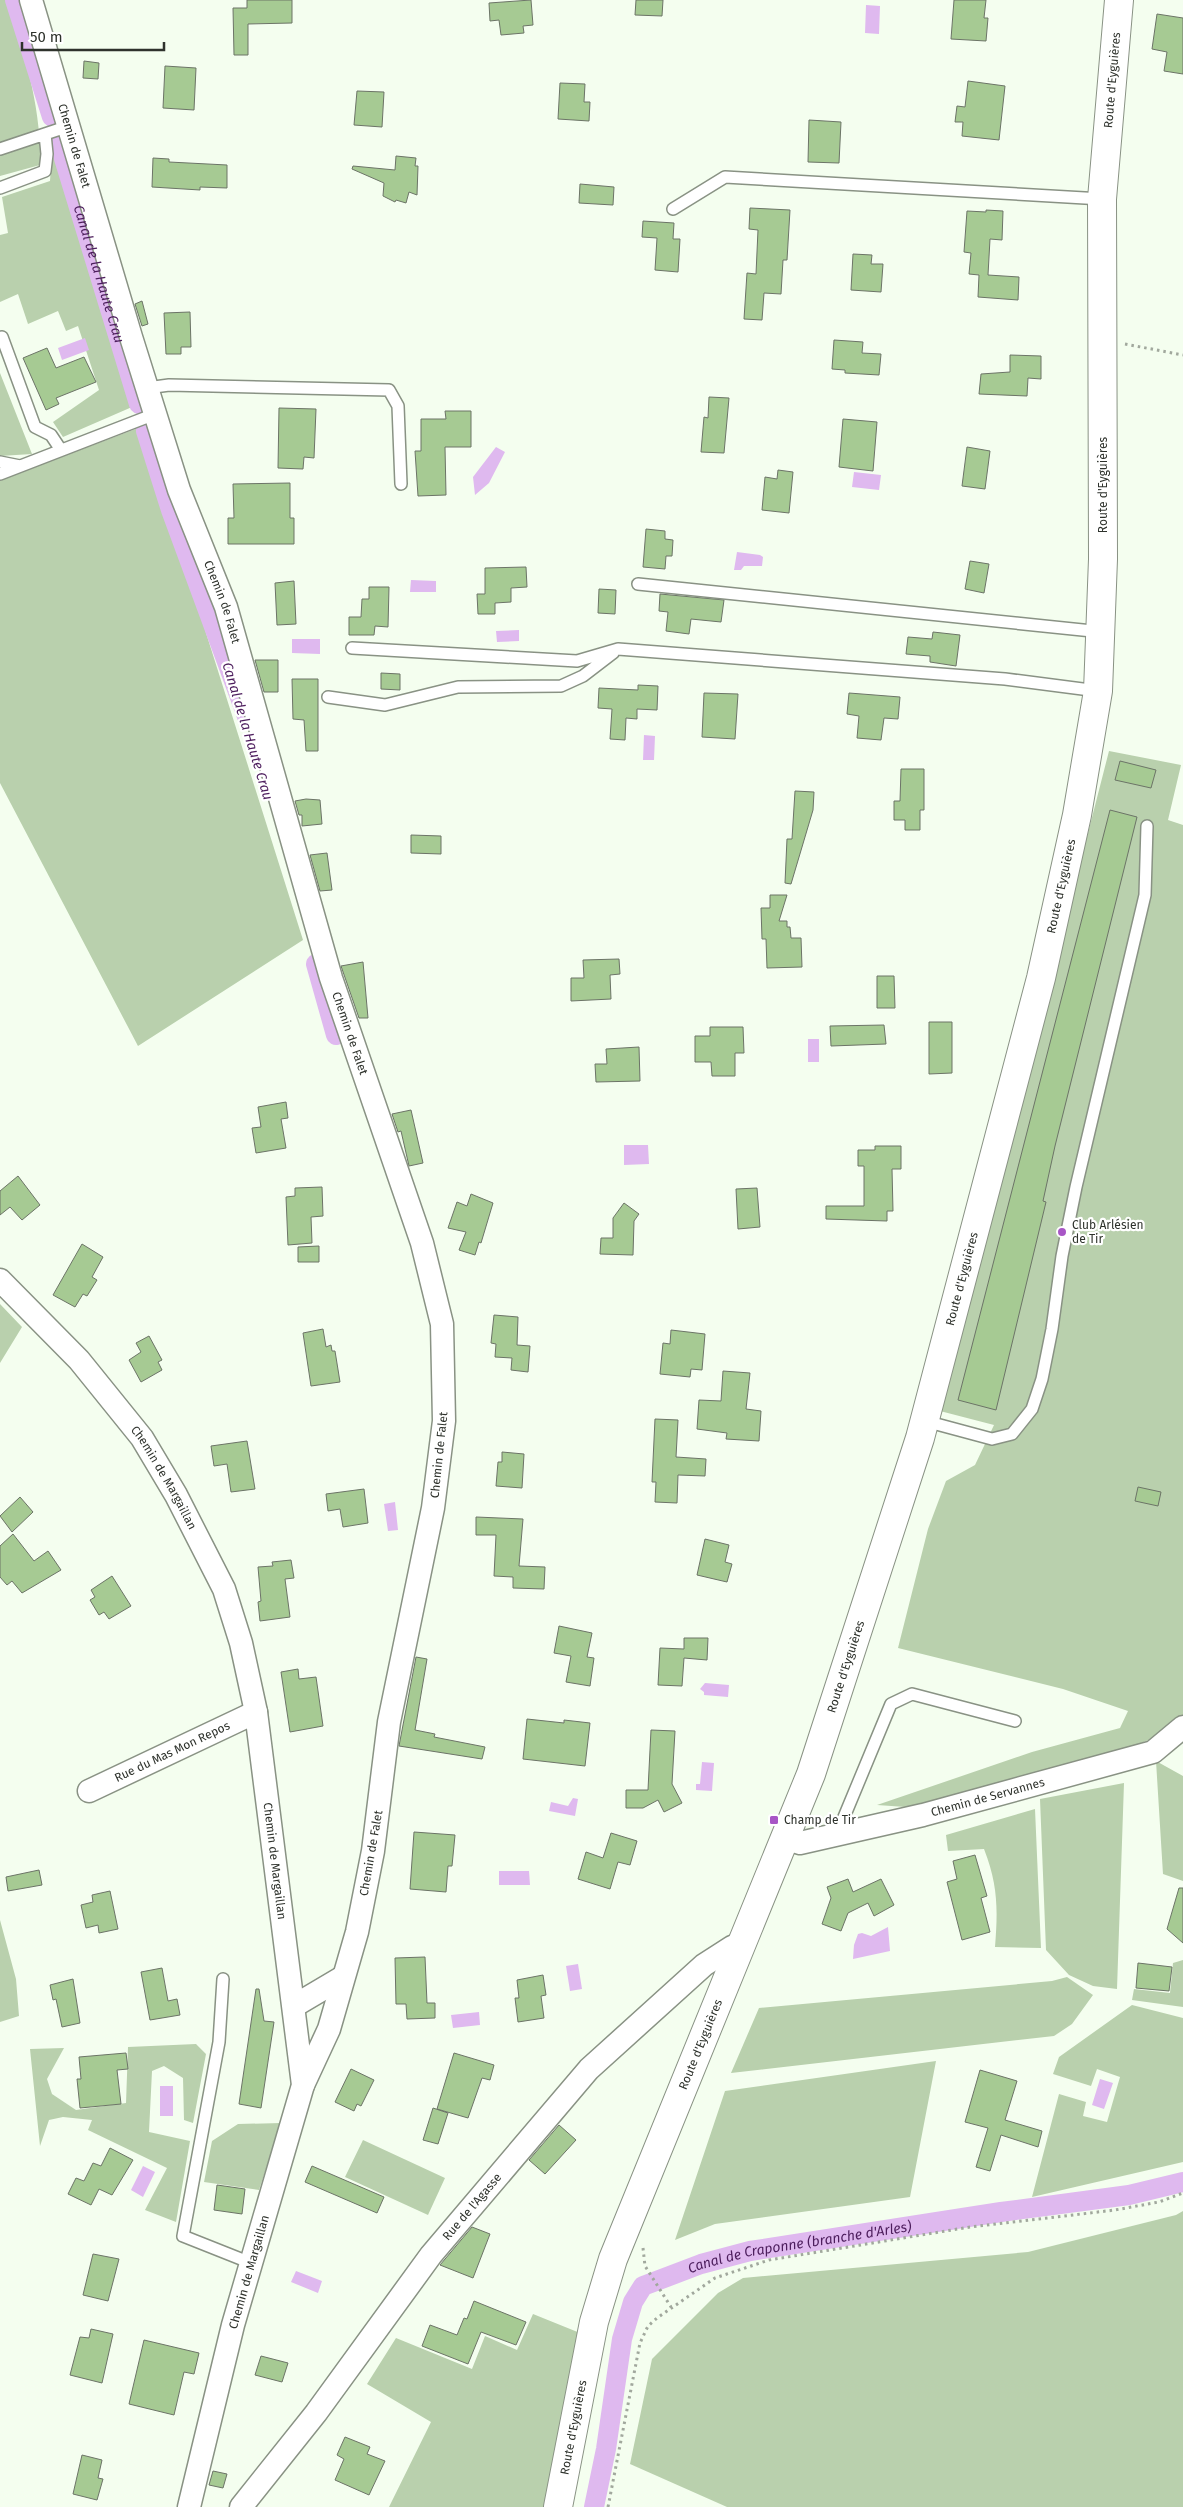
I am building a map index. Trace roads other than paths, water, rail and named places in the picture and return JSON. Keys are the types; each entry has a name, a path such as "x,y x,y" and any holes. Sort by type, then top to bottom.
{"main road":[{"name":"Route d'Eyguières","path":"558,2507 594,2322 613,2259 814,1765 925,1421 1041,978 1077,815 1098,691 1102,632 1104,339 1102,199 1119,0"}],"street":[{"name":"Chemin de Falet","path":"32,0 179,490 226,608 331,978 422,1242 442,1324 444,1421 432,1508 389,1722 373,1851 357,1932 329,2030 303,2085"},
{"name":"Chemin de Margaillan","path":"0,1280 79,1360 142,1438 176,1495 224,1589 241,1643 256,1712 303,2085 233,2325 189,2507"},
{"name":"Rue du Mas Mon Repos","path":"89,1790 256,1712"},
{"name":"Chemin de Servannes","path":"784,1838 800,1843 925,1814 1153,1752 1183,1727"},
{"name":"Rue de l'Agasse","path":"241,2507 316,2413 431,2255 589,2069 704,1965 740,1944"},
{"path":"294,2006 343,1977"}],"lane":[{"path":"0,149 69,126"},
{"path":"0,188 45,171 47,154 45,134"},
{"path":"673,209 725,177 1102,199"},
{"path":"2,337 35,427 52,435 61,450"},
{"path":"147,388 169,385 389,390 398,406 401,484"},
{"path":"0,474 155,414"},
{"path":"0,462 20,466"},
{"path":"638,584 1102,632"},
{"path":"352,648 577,661 618,649 1006,679 1098,691"},
{"path":"328,697 385,705 458,687 561,686 583,676 618,649"},
{"path":"925,1421 992,1439 1012,1434 1032,1409 1042,1379 1052,1329 1062,1256 1076,1187 1145,895 1147,826"},
{"path":"837,1834 891,1704 912,1694 1015,1721"},
{"path":"223,1980 219,2042 183,2236 251,2263"}],"waterway":[{"name":"Canal de la Haute Crau","path":"15,0 52,117"},
{"name":"Canal de la Haute Crau","path":"59,142 139,404"},
{"name":"Canal de la Haute Crau","path":"146,431 171,510 248,719"},
{"name":"Canal de la Haute Crau","path":"316,964 336,1035"},
{"name":"Canal de Craponne (branche d'Arles)","path":"594,2507 606,2449 622,2339 633,2302 643,2286 701,2264 750,2251 1001,2212 1129,2195 1183,2182"}],"place":[{"name":"Club Arlésien de Tir","path":"1062,1232"},
{"name":"Champ de Tir","path":"774,1820"}]}
